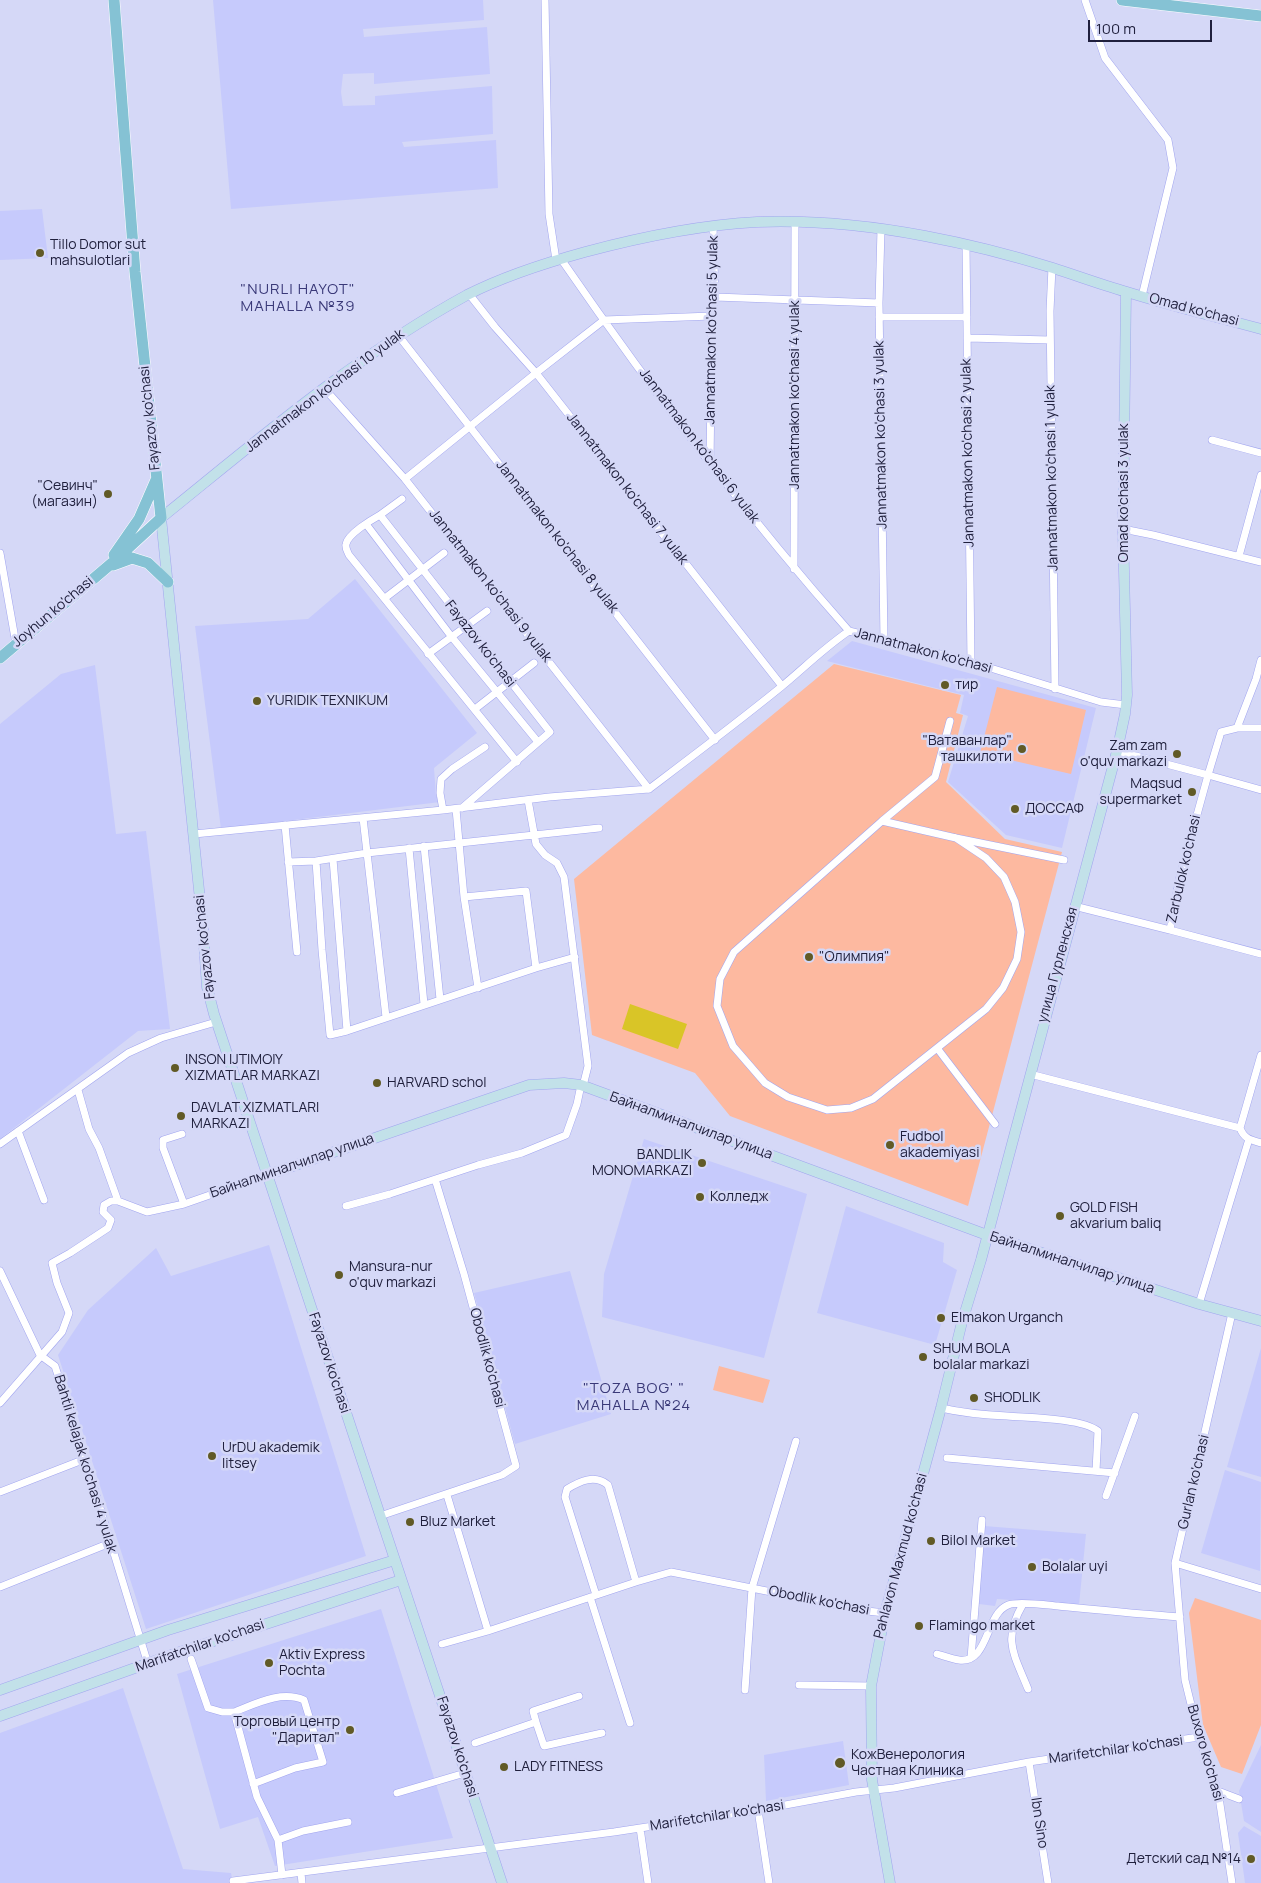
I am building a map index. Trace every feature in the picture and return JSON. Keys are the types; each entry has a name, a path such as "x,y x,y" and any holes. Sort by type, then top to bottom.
{"main road":[{"name":"Fayazov ko'chasi","path":"114,0 134,272 160,518"},
{"path":"1128,1 1261,16"},
{"path":"107,567 139,519 157,479"},
{"path":"107,567 160,518"},
{"path":"107,567 132,558 148,563 168,582"},
{"name":"Joyhun ko'chasi","path":"0,658 107,567"}],"street":[{"path":"545,0 549,214 559,260"},
{"path":"1085,0 1105,58 1168,140 1173,168 1142,296"},
{"name":"Jannatmakon ko'chasi 10 yulak","path":"160,518 324,388 398,335 469,294 513,275 635,239 713,226 755,222 795,222 881,230 924,236 966,245 1052,268 1126,292"},
{"name":"Jannatmakon ko'chasi 4 yulak","path":"794,569 795,222"},
{"name":"Jannatmakon ko'chasi 5 yulak","path":"710,463 712,316 715,297 713,226"},
{"name":"Jannatmakon ko'chasi 3 yulak","path":"881,230 879,317 884,640"},
{"name":"Jannatmakon ko'chasi 2 yulak","path":"966,245 971,662"},
{"name":"Jannatmakon ko'chasi 6 yulak","path":"559,260 710,463 794,569 849,631"},
{"name":"Jannatmakon ko'chasi 1 yulak","path":"1052,268 1050,340 1055,689"},
{"name":"Omad ko'chasi","path":"1126,292 1261,329"},
{"name":"Omad ko'chasi 3 yulak","path":"1126,292 1123,529 1126,700"},
{"name":"Jannatmakon ko'chasi 7 yulak","path":"469,294 495,327 536,373 782,686"},
{"path":"715,297 879,303"},
{"path":"405,479 604,320 712,316"},
{"path":"879,317 967,317"},
{"name":"Jannatmakon ko'chasi 8 yulak","path":"398,335 715,740"},
{"path":"967,338 1050,340"},
{"name":"Jannatmakon ko'chasi 9 yulak","path":"324,388 405,479 649,789"},
{"path":"1212,440 1261,453"},
{"path":"1238,556 1261,475"},
{"path":"402,499 351,536 346,542 349,555 516,762"},
{"name":"Fayazov ko'chasi","path":"380,514 550,732 459,808"},
{"name":"Fayazov ko'chasi","path":"160,518 194,834 207,987 216,1022 502,1883"},
{"path":"366,524 451,636 538,742"},
{"path":"1123,529 1261,562"},
{"path":"0,553 16,644"},
{"path":"385,598 444,553"},
{"path":"428,654 487,611"},
{"name":"Jannatmakon ko'chasi","path":"649,789 715,740 849,631 971,662 1101,702 1126,700"},
{"path":"1261,660 1259,673 1238,728 1261,728"},
{"path":"475,710 496,691 534,663"},
{"name":"улица Гурленская","path":"988,1235 1074,906 1117,751 1126,700"},
{"path":"950,721 935,777 882,821 734,952 720,979 717,1006 733,1046 765,1084 788,1097 827,1110 851,1108 872,1099 937,1048 986,1009 1003,988 1017,959 1021,932 1015,902 1004,876 986,858 956,838"},
{"name":"Zarbulok ko'chasi","path":"1238,728 1221,732 1179,880 1170,930 1261,954"},
{"path":"443,810 440,793 441,779 452,769 485,747"},
{"path":"1117,751 1261,790"},
{"path":"194,834 649,789"},
{"path":"346,1206 522,1153 566,1135 588,1066 564,877 557,863 545,855 536,844 528,800"},
{"path":"459,808 458,842 464,897 478,988"},
{"path":"363,818 386,1017"},
{"path":"882,821 1064,860"},
{"path":"285,825 297,952"},
{"path":"288,862 316,861 458,842 600,828"},
{"path":"424,846 440,999"},
{"path":"408,848 424,1004"},
{"path":"332,859 347,1031"},
{"path":"316,861 330,1035 536,968 575,958"},
{"path":"464,897 526,891 536,968"},
{"path":"1074,906 1170,930"},
{"path":"0,1144 128,1053 161,1038 216,1022"},
{"path":"937,1048 995,1124"},
{"path":"1261,1055 1240,1128 1243,1136 1248,1140 1261,1143"},
{"path":"1030,1074 1240,1128"},
{"name":"Байналминалчилар улица","path":"118,1202 147,1212 184,1204 529,1085 564,1083 582,1086 988,1235 1199,1304 1261,1322"},
{"path":"0,1403 62,1332 69,1313 57,1283 52,1263 108,1228 111,1220 103,1212 104,1205 118,1202 99,1148 89,1128 78,1090"},
{"path":"18,1131 44,1200"},
{"path":"182,1134 163,1140 163,1148 184,1204"},
{"path":"1199,1304 1248,1140"},
{"name":"Obodlik ko'chasi","path":"380,1516 502,1475 516,1466 464,1274 435,1179"},
{"name":"Pahlavon Maxmud ko'chasi","path":"890,1883 874,1790 870,1686 885,1613 941,1408 962,1322 988,1235"},
{"name":"Bahtli kelajak ko'chasi 4 yulak","path":"0,1271 40,1355 54,1366 85,1459 148,1664"},
{"name":"Gurlan ko'chasi","path":"1175,1563 1232,1313"},
{"path":"941,1408 960,1412 1049,1420 1091,1426 1098,1431 1096,1471"},
{"path":"1106,1496 1135,1416"},
{"path":"745,1690 752,1588 796,1441"},
{"path":"947,1458 1115,1473"},
{"path":"0,1492 85,1459"},
{"path":"630,1723 565,1497 567,1489 577,1483 595,1478 602,1480 608,1485 636,1582"},
{"path":"447,1495 488,1631"},
{"path":"972,1659 982,1520"},
{"path":"0,1587 110,1543"},
{"name":"Marifatchilar ko'chasi","path":"0,1690 141,1640 394,1560"},
{"path":"1175,1563 1261,1589"},
{"name":"Buxoro ko'chasi","path":"1175,1563 1185,1680 1199,1738 1218,1791 1232,1883"},
{"name":"Obodlik ko'chasi","path":"442,1644 671,1572 885,1613"},
{"name":"Marifatchilar ko'chasi","path":"0,1716 148,1664 401,1580"},
{"path":"937,1654 960,1661 972,1659 983,1646 986,1634 1000,1609 1010,1604 1180,1617"},
{"path":"1023,1604 1016,1615 1010,1640 1028,1689"},
{"path":"191,1659 208,1708 222,1712 234,1712 269,1699 294,1696 304,1700 323,1762 295,1768 253,1784"},
{"path":"799,1685 870,1686"},
{"path":"579,1696 533,1711 544,1746 602,1733"},
{"path":"234,1712 253,1784 260,1804 278,1840 282,1875"},
{"path":"475,1743 536,1722"},
{"name":"Marifetchilar ko'chasi","path":"232,1881 490,1849 640,1828 758,1810 1029,1762 1199,1738"},
{"name":"Ibn Sino","path":"1029,1762 1048,1883"},
{"path":"397,1793 465,1773"},
{"path":"1218,1791 1239,1798"},
{"path":"758,1810 769,1883"},
{"path":"278,1840 303,1831 348,1822"},
{"path":"640,1828 648,1883"},
{"path":"300,1873 302,1883"}],"shaded area":[{"path":"213,0 483,0 484,20 363,29 364,37 487,27 490,74 374,84 374,73 343,74 341,92 343,106 375,105 375,96 492,86 493,134 402,142 404,147 496,140 498,188 231,209"},
{"path":"42,209 48,258 0,260 0,211"},
{"path":"355,579 477,733 434,768 436,796 440,802 221,829 195,626 308,619"},
{"name":"\"Ватаванлар\" ташкилоти","path":"852,641 1096,708 1062,848 1006,835 948,782 968,716 960,713 964,695 827,661"},
{"name":"\"Олимпия\"","path":"834,664 961,695 956,713 963,715 946,782 1005,839 1062,852 968,1206 730,1116 695,1073 592,1035 574,879"},
{"path":"95,665 116,834 146,831 170,1029 138,1031 0,1139 0,724 61,674"},
{"path":"997,687 1086,710 1071,774 980,753"},
{"path":"630,1004 687,1024 678,1049 622,1029"},
{"path":"644,1139 807,1194 764,1358 602,1317 604,1274"},
{"path":"846,1206 944,1243 943,1262 957,1270 935,1345 817,1313"},
{"name":"UrDU akademik litsey","path":"269,1245 366,1556 146,1629 58,1355 88,1310 156,1248 171,1276"},
{"path":"570,1271 611,1414 515,1444 474,1293"},
{"path":"1261,1348 1261,1477 1227,1467"},
{"path":"719,1366 770,1380 763,1403 713,1390"},
{"path":"1225,1470 1261,1482 1260,1571 1201,1553"},
{"name":"Bolalar uyi","path":"984,1526 1086,1534 1079,1605 997,1599 995,1606 979,1604"},
{"path":"1195,1598 1261,1620 1261,1725 1242,1774 1221,1767 1203,1725 1189,1613"},
{"path":"381,1609 453,1838 275,1866 258,1817 220,1829 177,1674"},
{"path":"123,1688 183,1869 231,1873 233,1883 0,1883 0,1733"},
{"path":"843,1741 849,1785 766,1801 764,1755"},
{"path":"1261,1745 1261,1832 1244,1821 1239,1791"},
{"name":"Детский сад №14","path":"1244,1826 1261,1836 1261,1883 1245,1883 1238,1833"}],"place":[{"name":"Tillo Domor sut mahsulotlari","path":"40,253"},
{"name":"\"Севинч\" (магазин)","path":"108,494"},
{"name":"тир","path":"945,685"},
{"name":"YURIDIK TEXNIKUM","path":"257,701"},
{"name":"\"Ватаванлар\" ташкилоти","path":"1022,749"},
{"name":"Zam zam o'quv markazi","path":"1177,754"},
{"name":"Maqsud supermarket","path":"1192,792"},
{"name":"ДОССАФ","path":"1015,809"},
{"name":"\"Олимпия\"","path":"809,957"},
{"name":"INSON IJTIMOIY XIZMATLAR MARKAZI","path":"175,1068"},
{"name":"HARVARD schol","path":"377,1083"},
{"name":"DAVLAT XIZMATLARI MARKAZI","path":"181,1116"},
{"name":"Fudbol akademiyasi","path":"890,1145"},
{"name":"BANDLIK MONOMARKAZI","path":"702,1163"},
{"name":"Колледж","path":"700,1197"},
{"name":"GOLD FISH akvarium baliq","path":"1060,1216"},
{"name":"Mansura-nur o'quv markazi","path":"339,1275"},
{"name":"Elmakon Urganch","path":"941,1318"},
{"name":"SHUM BOLA bolalar markazi","path":"923,1357"},
{"name":"SHODLIK","path":"974,1398"},
{"name":"UrDU akademik litsey","path":"212,1456"},
{"name":"Bluz Market","path":"410,1522"},
{"name":"Bilol Market","path":"931,1541"},
{"name":"Bolalar uyi","path":"1032,1567"},
{"name":"Flamingo market","path":"919,1626"},
{"name":"Aktiv Express Pochta","path":"269,1663"},
{"name":"Торговый центр \"Даритал\"","path":"350,1730"},
{"name":"КожВенерология Частная Клиника","path":"840,1763"},
{"name":"LADY FITNESS","path":"504,1767"},
{"name":"Детский сад №14","path":"1251,1859"}],"district":[{"name":"\"NURLI HAYOT\" MAHALLA №39","path":"298,298"},
{"name":"\"TOZA BOG' \" MAHALLA №24","path":"634,1398"}]}
